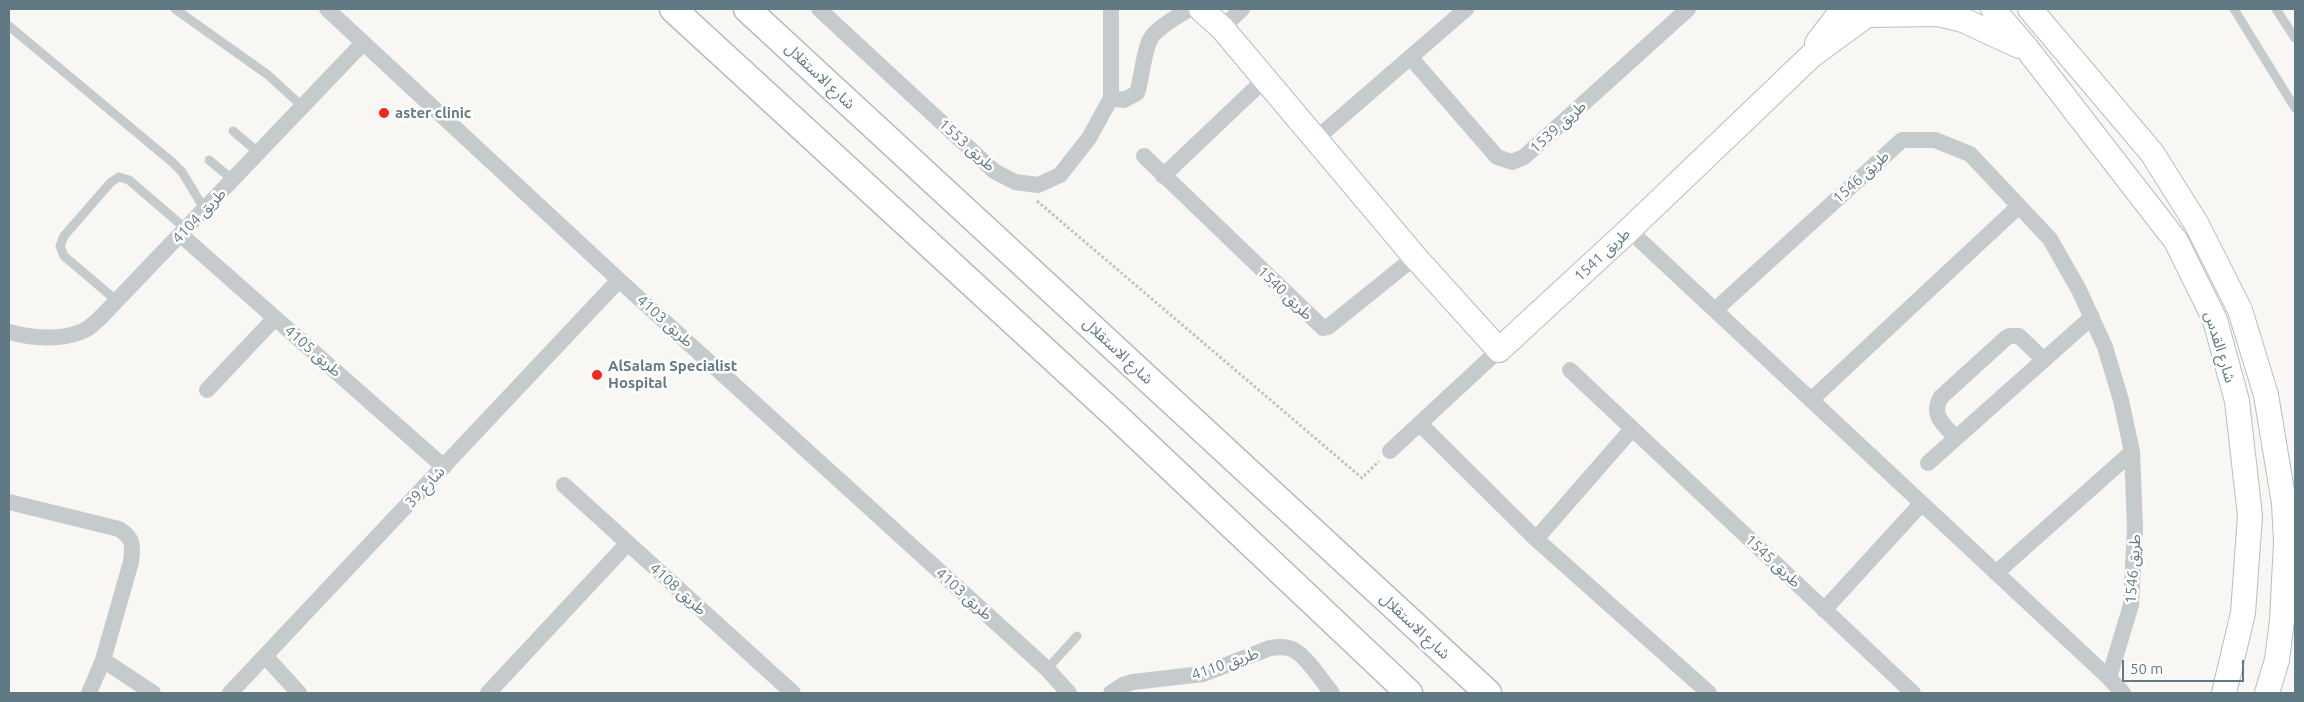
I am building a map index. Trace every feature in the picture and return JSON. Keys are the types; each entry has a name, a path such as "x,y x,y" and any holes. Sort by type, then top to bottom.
{"main road":[{"path":"673,9 1107,409 1410,693"},
{"name":"شارع الاستقلال","path":"747,9 1488,693"},
{"path":"1201,9 1222,28 1264,80 1317,138 1415,257 1499,350"},
{"name":"طريق 1541","path":"1811,56 1820,39 1843,9"},
{"name":"شارع القدس","path":"1993,9 2028,50 2176,241 2214,320 2236,401 2250,516 2243,613 2224,693"},
{"name":"شارع القدس","path":"2030,9 2152,153 2196,223 2240,310 2266,395 2284,503 2286,542 2282,620 2277,660 2267,693"},
{"path":"2044,9 2060,44"},
{"path":"1871,12 1938,14 1963,20 2028,50"},
{"name":"طريق 1541","path":"1499,350 1629,230 1811,56 1871,12"}],"street":[{"name":"طريق 4103","path":"327,9 619,280 1047,669 1069,693"},
{"name":"طريق 1553","path":"819,9 994,171 1016,182 1038,185 1060,175 1089,138 1111,98 1110,9"},
{"path":"1111,98 1124,100 1137,94 1142,79 1146,47 1152,35 1189,9"},
{"path":"1222,28 1242,9"},
{"path":"1317,138 1466,9"},
{"name":"طريق 1539","path":"1411,58 1497,157 1512,162 1524,157 1688,9"},
{"name":"طريق 4104","path":"9,332 25,336 61,337 85,330 117,301 184,232 363,43"},
{"path":"1163,176 1264,80"},
{"name":"طريق 1546","path":"1715,310 1902,140 1935,140 1970,154 2050,239 2092,317 2105,347 2121,400 2132,452 2136,528 2131,605 2109,678"},
{"name":"طريق 1540","path":"1144,156 1323,328 1328,327 1415,257"},
{"path":"1811,400 2019,206"},
{"path":"1629,230 2123,693"},
{"name":"طريق 4105","path":"184,232 275,318 444,467"},
{"name":"شارع 39","path":"230,693 619,280"},
{"path":"1928,463 2092,317"},
{"path":"207,390 275,318"},
{"path":"1956,438 1939,420 1936,404 1941,397 2006,338 2015,335 2023,338 2044,360"},
{"name":"طريق 1541","path":"1390,450 1499,350"},
{"name":"طريق 1545","path":"1570,370 1913,693"},
{"path":"1420,424 1536,539 1709,693"},
{"path":"1536,539 1632,429"},
{"path":"1996,573 2132,452"},
{"name":"طريق 4108","path":"564,485 793,693"},
{"path":"9,502 119,529 129,536 133,546 131,562 103,660 90,693"},
{"path":"2284,503 2295,528"},
{"path":"1824,610 1921,504"},
{"path":"488,693 628,543"},
{"path":"2277,660 2295,597"},
{"name":"طريق 4110","path":"1111,693 1133,682 1203,674 1270,648 1281,647 1293,650 1302,656 1332,693"},
{"path":"265,656 299,693"},
{"path":"103,660 153,693"}],"lane":[{"path":"175,9 268,75 303,106"},
{"path":"2234,9 2295,108"},
{"path":"2276,9 2295,38"},
{"path":"9,26 172,162 182,172 205,210"},
{"path":"233,131 259,153"},
{"path":"209,160 233,180"},
{"path":"117,301 64,256 60,246 64,236 111,182 119,177 129,180 184,232"},
{"path":"1047,669 1077,636"}],"path":[{"path":"1016,182 1362,478 1390,450"}],"place":[{"name":"aster clinic","path":"384,113"},
{"name":"AlSalam Specialist Hospital","path":"597,375"}]}
